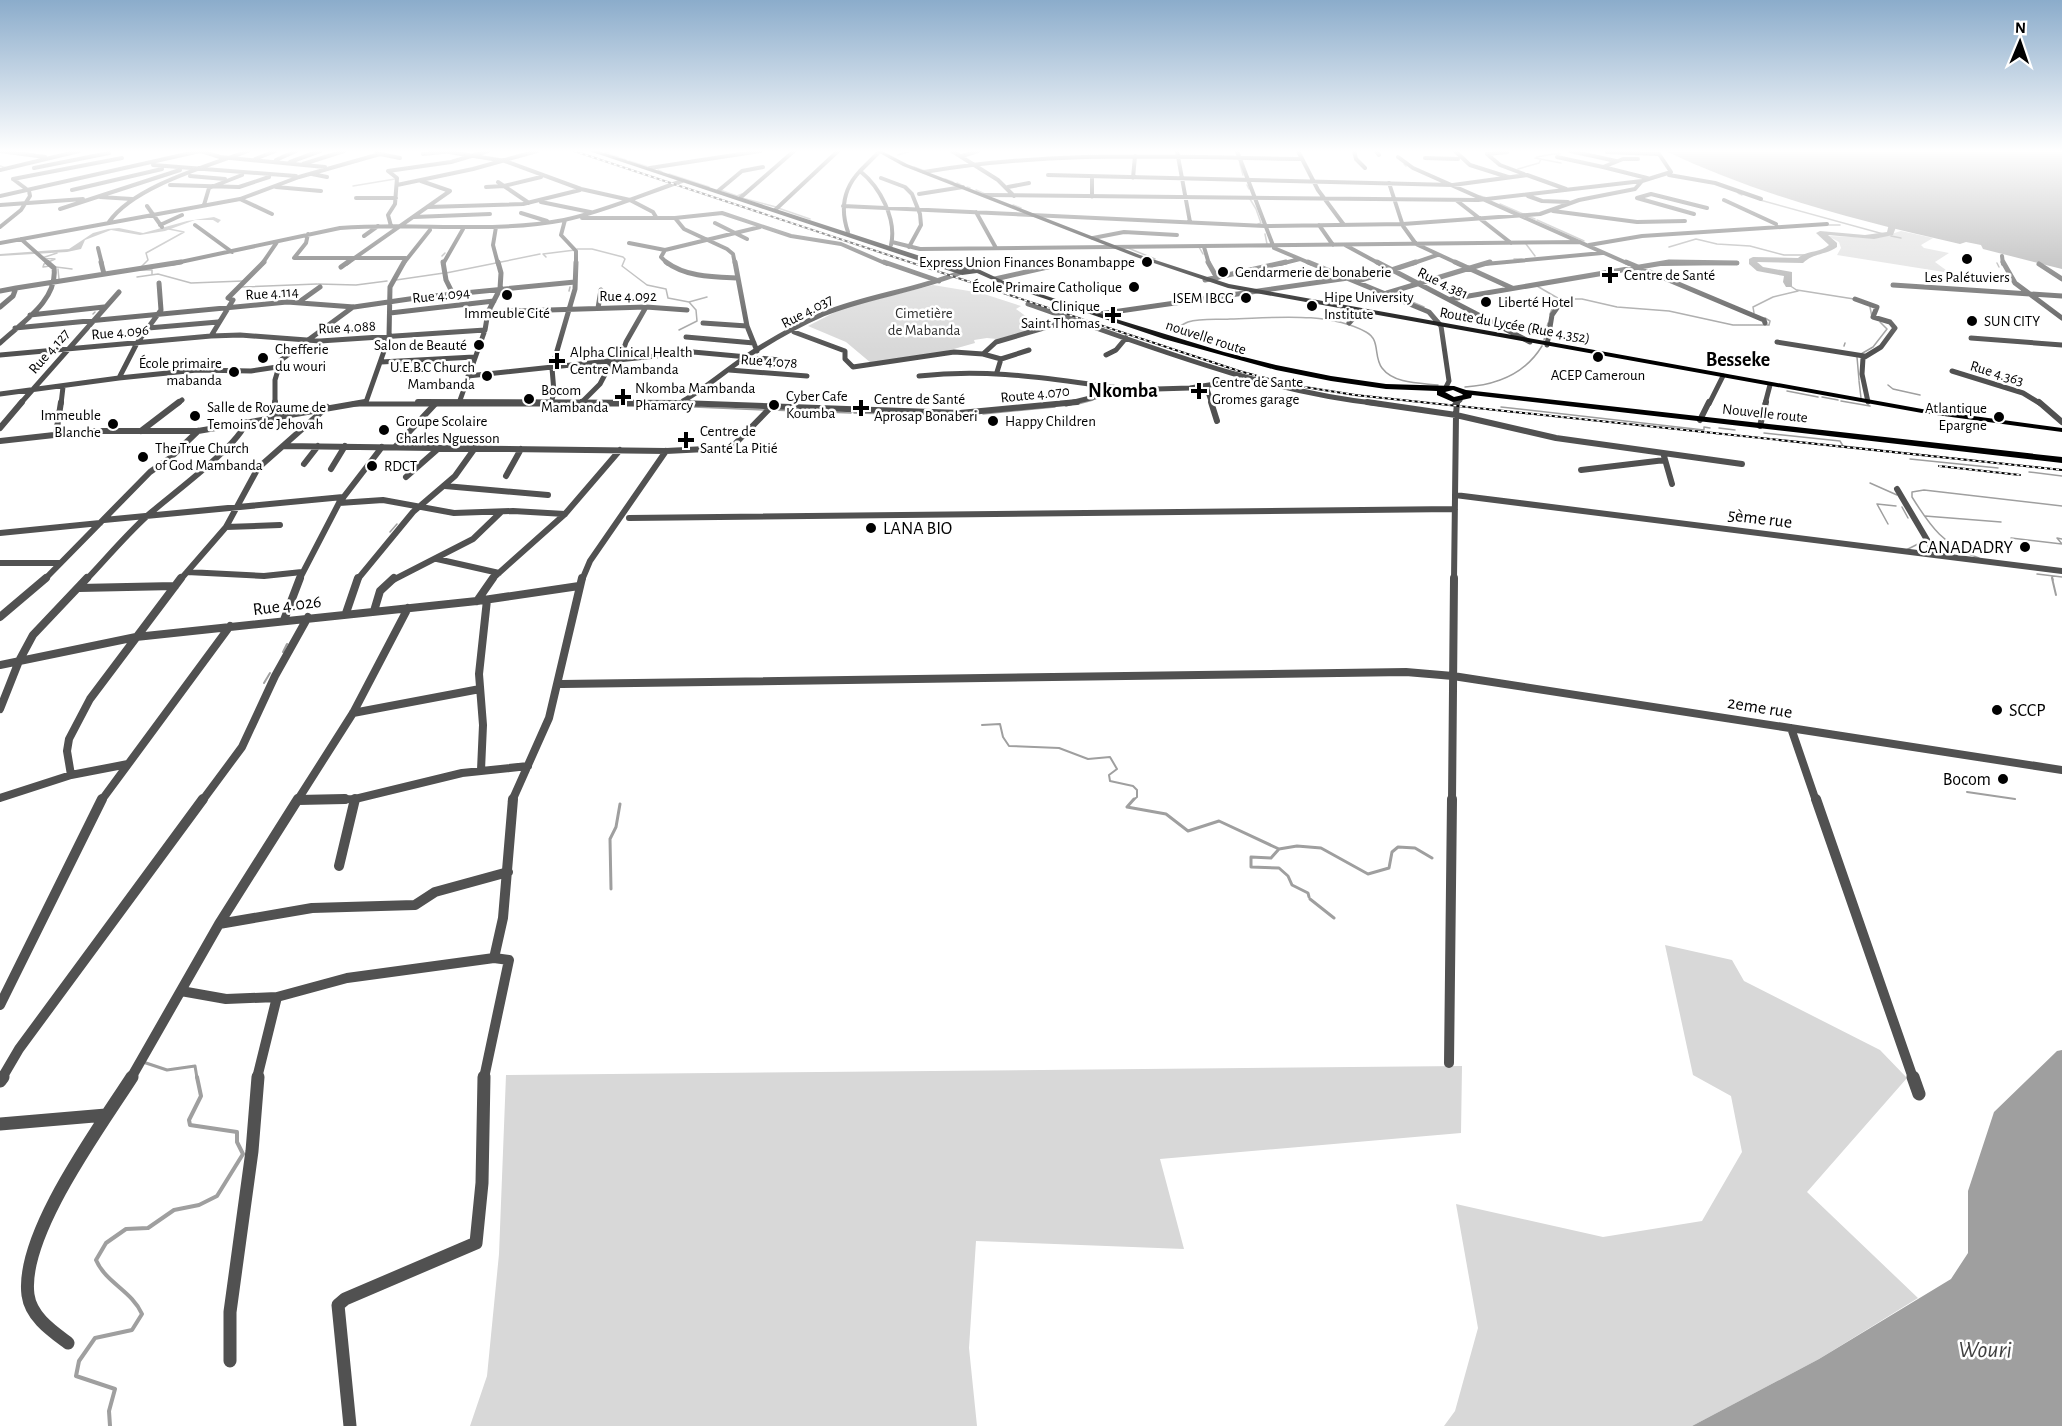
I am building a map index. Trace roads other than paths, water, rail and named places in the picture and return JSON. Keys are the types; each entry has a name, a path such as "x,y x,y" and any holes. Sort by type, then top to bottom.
{"highway":[{"path":"796,218 959,270 972,268 972,273"},
{"path":"800,218 891,244 959,270"},
{"name":"nouvelle route","path":"972,273 1121,323"},
{"name":"nouvelle route","path":"972,273 1217,354 1313,381 1445,391"},
{"name":"nouvelle route","path":"1217,354 1305,376 1445,391"},
{"path":"1445,391 1462,397"},
{"name":"Nouvelle route","path":"1462,397 1760,426 1787,431"},
{"name":"Nouvelle route","path":"1462,397 2062,462"}],"main road":[{"name":"Route du Lycée (Rue 4.352)","path":"1041,218 1176,271 1253,291 1868,402 1982,421 2062,430"}],"street":[{"path":"109,222 110,218"},
{"path":"0,243 133,218"},
{"path":"155,218 161,226 179,218"},
{"path":"388,218 391,226"},
{"path":"341,267 402,227 412,218"},
{"path":"459,403 485,330 488,312 500,289 501,273 493,245 496,227 492,218"},
{"path":"536,218 550,222"},
{"path":"551,404 554,392 552,368 575,282 575,249 561,235 568,220 575,218"},
{"path":"0,291 250,249 308,234 353,226 391,226 430,230 568,220 641,218"},
{"path":"667,218 679,218"},
{"path":"675,218 677,223 730,251 734,259 747,326 758,351"},
{"path":"734,218 791,236 842,244 900,269 939,281"},
{"path":"843,218 848,232"},
{"path":"889,218 894,237 891,244 909,247 1117,248 1580,242"},
{"path":"909,247 921,225 920,218"},
{"path":"979,218 996,248"},
{"path":"1105,218 1265,225 1402,224 1501,218"},
{"path":"1189,218 1190,222"},
{"path":"1262,218 1272,246 1423,308 1441,326 1445,391 1462,397 1455,415 1449,1063"},
{"path":"1338,218 1344,225"},
{"path":"1400,218 1416,244 1512,288"},
{"path":"1528,218 1764,321"},
{"path":"1601,218 1637,222 1685,221"},
{"path":"1763,218 1779,225"},
{"path":"1479,219 1512,243"},
{"path":"1177,221 1178,247"},
{"path":"715,223 747,238"},
{"path":"1588,245 1642,236 1779,225 1827,224"},
{"path":"195,225 232,252"},
{"path":"1319,225 1333,245"},
{"path":"364,236 378,226"},
{"path":"629,243 665,250 761,226"},
{"path":"453,294 446,280 443,262 463,229"},
{"path":"366,402 388,336 389,301 394,276 430,230"},
{"path":"1093,238 1124,232 1177,235"},
{"path":"308,234 306,243 294,258 406,258"},
{"path":"0,343 46,299 56,282 54,268 21,239"},
{"path":"211,336 233,300 228,298 265,261 277,242"},
{"name":"Rue 4.381","path":"1345,245 1530,342"},
{"path":"1204,247 1210,269 1217,278"},
{"path":"98,248 104,274"},
{"path":"248,260 250,249"},
{"path":"665,250 661,257 680,269 691,273 737,278"},
{"path":"1387,293 1465,268 1516,259 1606,252"},
{"path":"1357,281 1437,255"},
{"path":"2002,256 2006,272 2030,295 2062,318"},
{"path":"1201,279 1217,278 1300,259"},
{"path":"1451,299 1672,262 1737,263"},
{"path":"2039,264 2062,279"},
{"path":"995,279 1052,267"},
{"name":"Rue 4.037","path":"680,403 701,392 747,356 844,305 939,281 959,270"},
{"path":"1099,314 1348,278"},
{"name":"Rue 4.114","path":"15,328 299,302 354,307 389,301 575,282"},
{"path":"119,378 137,343 158,315 161,306 159,283"},
{"path":"1893,285 2062,296"},
{"path":"299,302 320,287"},
{"path":"0,307 13,296 16,288"},
{"path":"598,308 601,290"},
{"name":"Rue 4.127","path":"0,428 65,350 119,292"},
{"path":"1777,342 1864,356 1883,345 1895,328 1890,322 1873,317 1877,307 1854,299"},
{"name":"Rue 4.094","path":"390,313 494,301"},
{"path":"1028,304 1247,379 1327,398 1413,407 1557,438 1664,456 1742,464"},
{"path":"1547,345 1552,315 1559,306"},
{"path":"275,416 277,367 284,357 310,341 354,307"},
{"path":"621,360 626,342 646,307"},
{"name":"Rue 4.092","path":"488,312 646,307 687,310"},
{"path":"29,315 104,308"},
{"path":"1349,323 1360,311"},
{"path":"983,354 996,342 1071,320"},
{"path":"148,328 218,322"},
{"path":"704,322 747,326"},
{"name":"Rue 4.088","path":"211,336 240,335 310,341 485,330"},
{"path":"794,332 845,351 845,359 850,367 957,352 983,354 1001,359 1029,350"},
{"name":"Rue 4.096","path":"0,356 211,336"},
{"path":"686,337 754,343"},
{"path":"1106,355 1116,350 1126,338"},
{"path":"1971,338 2062,345"},
{"path":"468,376 693,352 780,360"},
{"path":"1864,356 1862,374 1868,402"},
{"path":"381,362 474,357"},
{"path":"998,372 1001,359"},
{"path":"580,404 600,384 612,360"},
{"path":"0,394 197,370 251,371 277,367"},
{"name":"Rue 4.078","path":"729,370 807,376"},
{"path":"920,376 962,371 998,372 1123,390"},
{"name":"Rue 4.363","path":"1952,371 2031,396 2062,422"},
{"path":"1700,420 1723,376"},
{"name":"Route 4.070","path":"1,441 56,434 198,431 327,406 366,402 680,403 921,413 984,412 1074,402 1123,390 1206,386 1247,379"},
{"path":"1760,426 1770,385"},
{"path":"1206,386 1217,421"},
{"path":"56,434 63,387"},
{"path":"141,431 182,400"},
{"path":"394,447 436,403"},
{"path":"71,775 67,751 69,739 90,699 175,586 226,527 258,468 327,406"},
{"path":"283,446 666,451 732,447 772,406"},
{"path":"0,709 19,661 33,635 147,518 244,429 246,422"},
{"path":"0,617 60,563 150,472 170,458 198,431"},
{"path":"304,464 318,446"},
{"path":"331,469 345,446"},
{"path":"284,620 302,572 341,500 382,447"},
{"path":"406,477 440,448"},
{"path":"346,613 352,591 362,571 417,508 445,486 475,448"},
{"path":"506,477 521,449"},
{"path":"477,601 486,586 499,573 565,514 620,450"},
{"path":"494,958 503,918 512,801 549,718 579,586 590,561 666,451"},
{"path":"1581,470 1664,456"},
{"path":"1664,456 1672,484"},
{"path":"445,486 548,495"},
{"path":"1897,489 1936,555"},
{"name":"5ème rue","path":"1455,495 2062,571"},
{"path":"0,533 238,508 341,500 383,500 454,513 565,514"},
{"path":"629,518 1455,509"},
{"path":"374,610 379,593 391,581 437,559 488,530 501,512"},
{"path":"226,527 279,525"},
{"path":"437,559 499,573"},
{"path":"0,563 60,563"},
{"path":"187,572 264,576 302,572"},
{"path":"79,588 175,586"},
{"name":"Rue 4.026","path":"0,665 135,638 308,617 486,600 579,586"},
{"path":"481,770 483,725 480,689 486,600"},
{"path":"68,1343 42,1323 28,1296 29,1268 43,1226 106,1115 145,1056 219,924 353,713 408,608"},
{"path":"0,1081 19,1049 242,747 275,676 308,617"},
{"path":"0,1005 102,798 230,627"},
{"name":"2eme rue","path":"562,684 1406,672 1453,676 2062,770"},
{"path":"353,713 480,689"},
{"path":"1791,728 1919,1094"},
{"path":"0,798 71,775 128,764"},
{"path":"298,800 355,799 481,770 528,766"},
{"path":"339,866 355,799"},
{"path":"219,924 312,908 415,905 439,890 508,872"},
{"path":"181,991 226,999 277,997 347,978 494,958 506,958 509,962 484,1076 482,1183 476,1244 345,1299 338,1305 337,1315 350,1426"},
{"path":"230,1360 230,1311 252,1151 255,1088 277,997"},
{"path":"0,1124 106,1115"}],"water":[{"path":"210,218 221,220 218,223 213,220 195,220 165,231 140,235 111,230 85,240 81,249 0,256 0,254 69,249 93,233 108,229 119,228 143,233 187,221"},
{"path":"1850,218 2062,218 2062,269 1983,249 1981,245 1966,242 1960,244"},
{"name":"Wouri","path":"2062,1050 2062,1426 1692,1426 1819,1359 1951,1279 1968,1253 1968,1191 1994,1112 2057,1051"}],"waterway":[{"path":"806,218 810,219"},
{"path":"1258,224 1261,223 1259,218"},
{"path":"1531,218 1535,219"},
{"path":"1824,218 1887,235"},
{"path":"1789,285 1787,282 1789,274 1760,269 1753,264 1753,259 1800,261 1806,255 1828,250 1834,245 1820,233 1865,237 1882,236 1890,233 1894,218"},
{"path":"1537,220 1584,241"},
{"path":"1827,225 1840,225"},
{"path":"141,267 148,260 146,253 184,232 169,229"},
{"path":"1265,234 1267,244"},
{"path":"1891,236 1901,238"},
{"path":"1669,247 1696,239 1717,244 1750,246 1784,255 1806,255"},
{"path":"1526,244 1535,256"},
{"path":"1199,247 1203,254"},
{"path":"1128,248 1155,259"},
{"path":"577,249 592,249 623,257 625,259 622,266 647,285 666,289 668,298 689,302"},
{"path":"546,257 543,254 575,250"},
{"path":"50,266 43,267 44,264 55,259 42,258 57,253"},
{"path":"442,256 445,253"},
{"path":"501,262 540,254"},
{"path":"1514,259 1522,259"},
{"path":"446,273 496,263"},
{"path":"1997,263 1999,267"},
{"path":"56,267 72,269"},
{"path":"58,269 59,279"},
{"path":"137,270 152,270 152,274"},
{"path":"396,280 444,273"},
{"path":"137,277 158,274 191,283 243,281"},
{"path":"318,284 356,285 387,281"},
{"path":"240,287 317,284"},
{"path":"1754,313 1753,307 1773,297 1798,291 1789,285"},
{"path":"1537,286 1561,300"},
{"path":"569,291 570,287"},
{"path":"1797,290 1854,299"},
{"path":"1391,293 1402,298"},
{"path":"689,302 707,297"},
{"path":"1550,314 1554,304 1565,299 1582,299 1617,307 1669,311 1733,325 1769,325 1770,321 1765,318"},
{"path":"1410,301 1424,307"},
{"path":"679,330 697,321 696,310 689,302"},
{"path":"1870,307 1872,317"},
{"path":"1172,331 1188,322 1203,320 1299,317 1334,321 1351,325 1371,335 1379,363 1393,377 1408,382 1438,385"},
{"path":"1861,354 1873,347 1887,329 1880,322"},
{"path":"1544,340 1548,323"},
{"path":"1465,387 1499,381 1519,371 1542,346"},
{"path":"1857,357 1859,380"},
{"path":"1859,381 1861,398"},
{"path":"1888,385 1893,389 1920,395"},
{"path":"1787,391 1818,397"},
{"path":"1822,397 1838,400"},
{"path":"1078,404 1093,400"},
{"path":"1841,401 1870,406"},
{"path":"694,407 765,410"},
{"path":"983,414 1055,407"},
{"path":"1501,407 1704,430 1704,427 1710,428"},
{"path":"772,410 851,413"},
{"path":"854,413 938,415"},
{"path":"1719,428 1735,430"},
{"path":"1764,433 1840,441 1843,446 2062,470"},
{"path":"1910,459 1998,468"},
{"path":"2029,472 2062,476"},
{"path":"1870,483 1897,495"},
{"path":"1925,516 1912,497 1912,492 1924,490 2062,506"},
{"path":"1888,524 1877,504 1896,506"},
{"path":"1902,507 1908,518"},
{"path":"1925,516 2001,522"},
{"path":"1925,516 1948,542 1979,558"},
{"path":"390,532 397,524"},
{"path":"2011,538 2062,544 2057,538 2062,539"},
{"path":"1906,550 1922,542"},
{"path":"2037,574 2062,577"},
{"path":"2052,576 2053,580"},
{"path":"2052,578 2056,595"},
{"path":"283,652 287,644"},
{"path":"264,683 270,673"},
{"path":"982,725 1000,724 1003,737 1009,746 1059,748 1088,759 1110,757 1117,769 1109,775 1110,781 1133,786 1137,790 1137,797 1133,800"},
{"path":"1967,792 2015,799"},
{"path":"1133,800 1127,807 1166,814 1188,831 1219,821 1279,849"},
{"path":"611,889 610,839 616,827 620,804"},
{"path":"1279,849 1297,846 1321,848 1368,874 1389,868 1392,852 1398,847 1415,848 1432,858"},
{"path":"1279,849 1271,858 1251,857 1251,867 1279,868 1288,876 1292,885 1308,893 1309,897"},
{"path":"1310,899 1334,918"},
{"path":"143,1062 167,1070 195,1066 197,1078"},
{"path":"110,1426 109,1411 115,1389 76,1376 79,1361 95,1338 132,1330 142,1314 138,1306 106,1275 96,1260 106,1243 126,1229 148,1228 174,1210 199,1205 217,1196 243,1154 237,1142 237,1132 190,1125 189,1120 201,1096 197,1077"}],"railway":[{"path":"775,218 1239,371 1292,385 1355,395 2062,470"},
{"path":"1939,466 2020,475"}],"place":[{"name":"Les Palétuviers","path":"1967,259"},
{"name":"Express Union Finances Bonambappe","path":"1147,262"},
{"name":"Gendarmerie de bonaberie","path":"1223,272"},
{"name":"Centre de Santé","path":"1610,275"},
{"name":"École Primaire Catholique","path":"1134,287"},
{"name":"Immeuble Cité","path":"507,295"},
{"name":"ISEM IBCG","path":"1246,298"},
{"name":"Liberté Hotel","path":"1486,302"},
{"name":"Hipe University Institute","path":"1312,306"},
{"name":"Clinique Saint Thomas","path":"1113,315"},
{"name":"SUN CITY","path":"1972,321"},
{"name":"Salon de Beauté","path":"479,345"},
{"name":"ACEP Cameroun","path":"1598,357"},
{"name":"Chefferie du wouri","path":"263,358"},
{"name":"Alpha Clinical Health Centre Mambanda","path":"557,361"},
{"name":"École primaire mabanda","path":"234,372"},
{"name":"U.E.B.C Church Mambanda","path":"487,376"},
{"name":"Centre de Sante Gromes garage","path":"1199,391"},
{"name":"Nkomba Mambanda Phamarcy","path":"623,397"},
{"name":"Bocom Mambanda","path":"529,399"},
{"name":"Cyber Cafe Koumba","path":"774,405"},
{"name":"Centre de Santé Aprosap Bonaberi","path":"861,408"},
{"name":"Salle de Royaume de Temoins de Jehovah","path":"195,416"},
{"name":"Atlantique Epargne","path":"1999,417"},
{"name":"Happy Children","path":"993,421"},
{"name":"Immeuble Blanche","path":"113,424"},
{"name":"Groupe Scolaire Charles Nguesson","path":"384,430"},
{"name":"Centre de Santé La Pitié","path":"686,440"},
{"name":"The True Church of God Mambanda","path":"143,457"},
{"name":"RDCT","path":"372,466"},
{"name":"LANA BIO","path":"871,528"},
{"name":"CANADADRY","path":"2025,547"},
{"name":"SCCP","path":"1997,710"},
{"name":"Bocom","path":"2003,779"}],"district":[{"name":"Besseke","path":"1738,359"},
{"name":"Nkomba","path":"1123,390"}],"park label":[{"name":"Cimetière de Mabanda","path":"924,322"}]}
